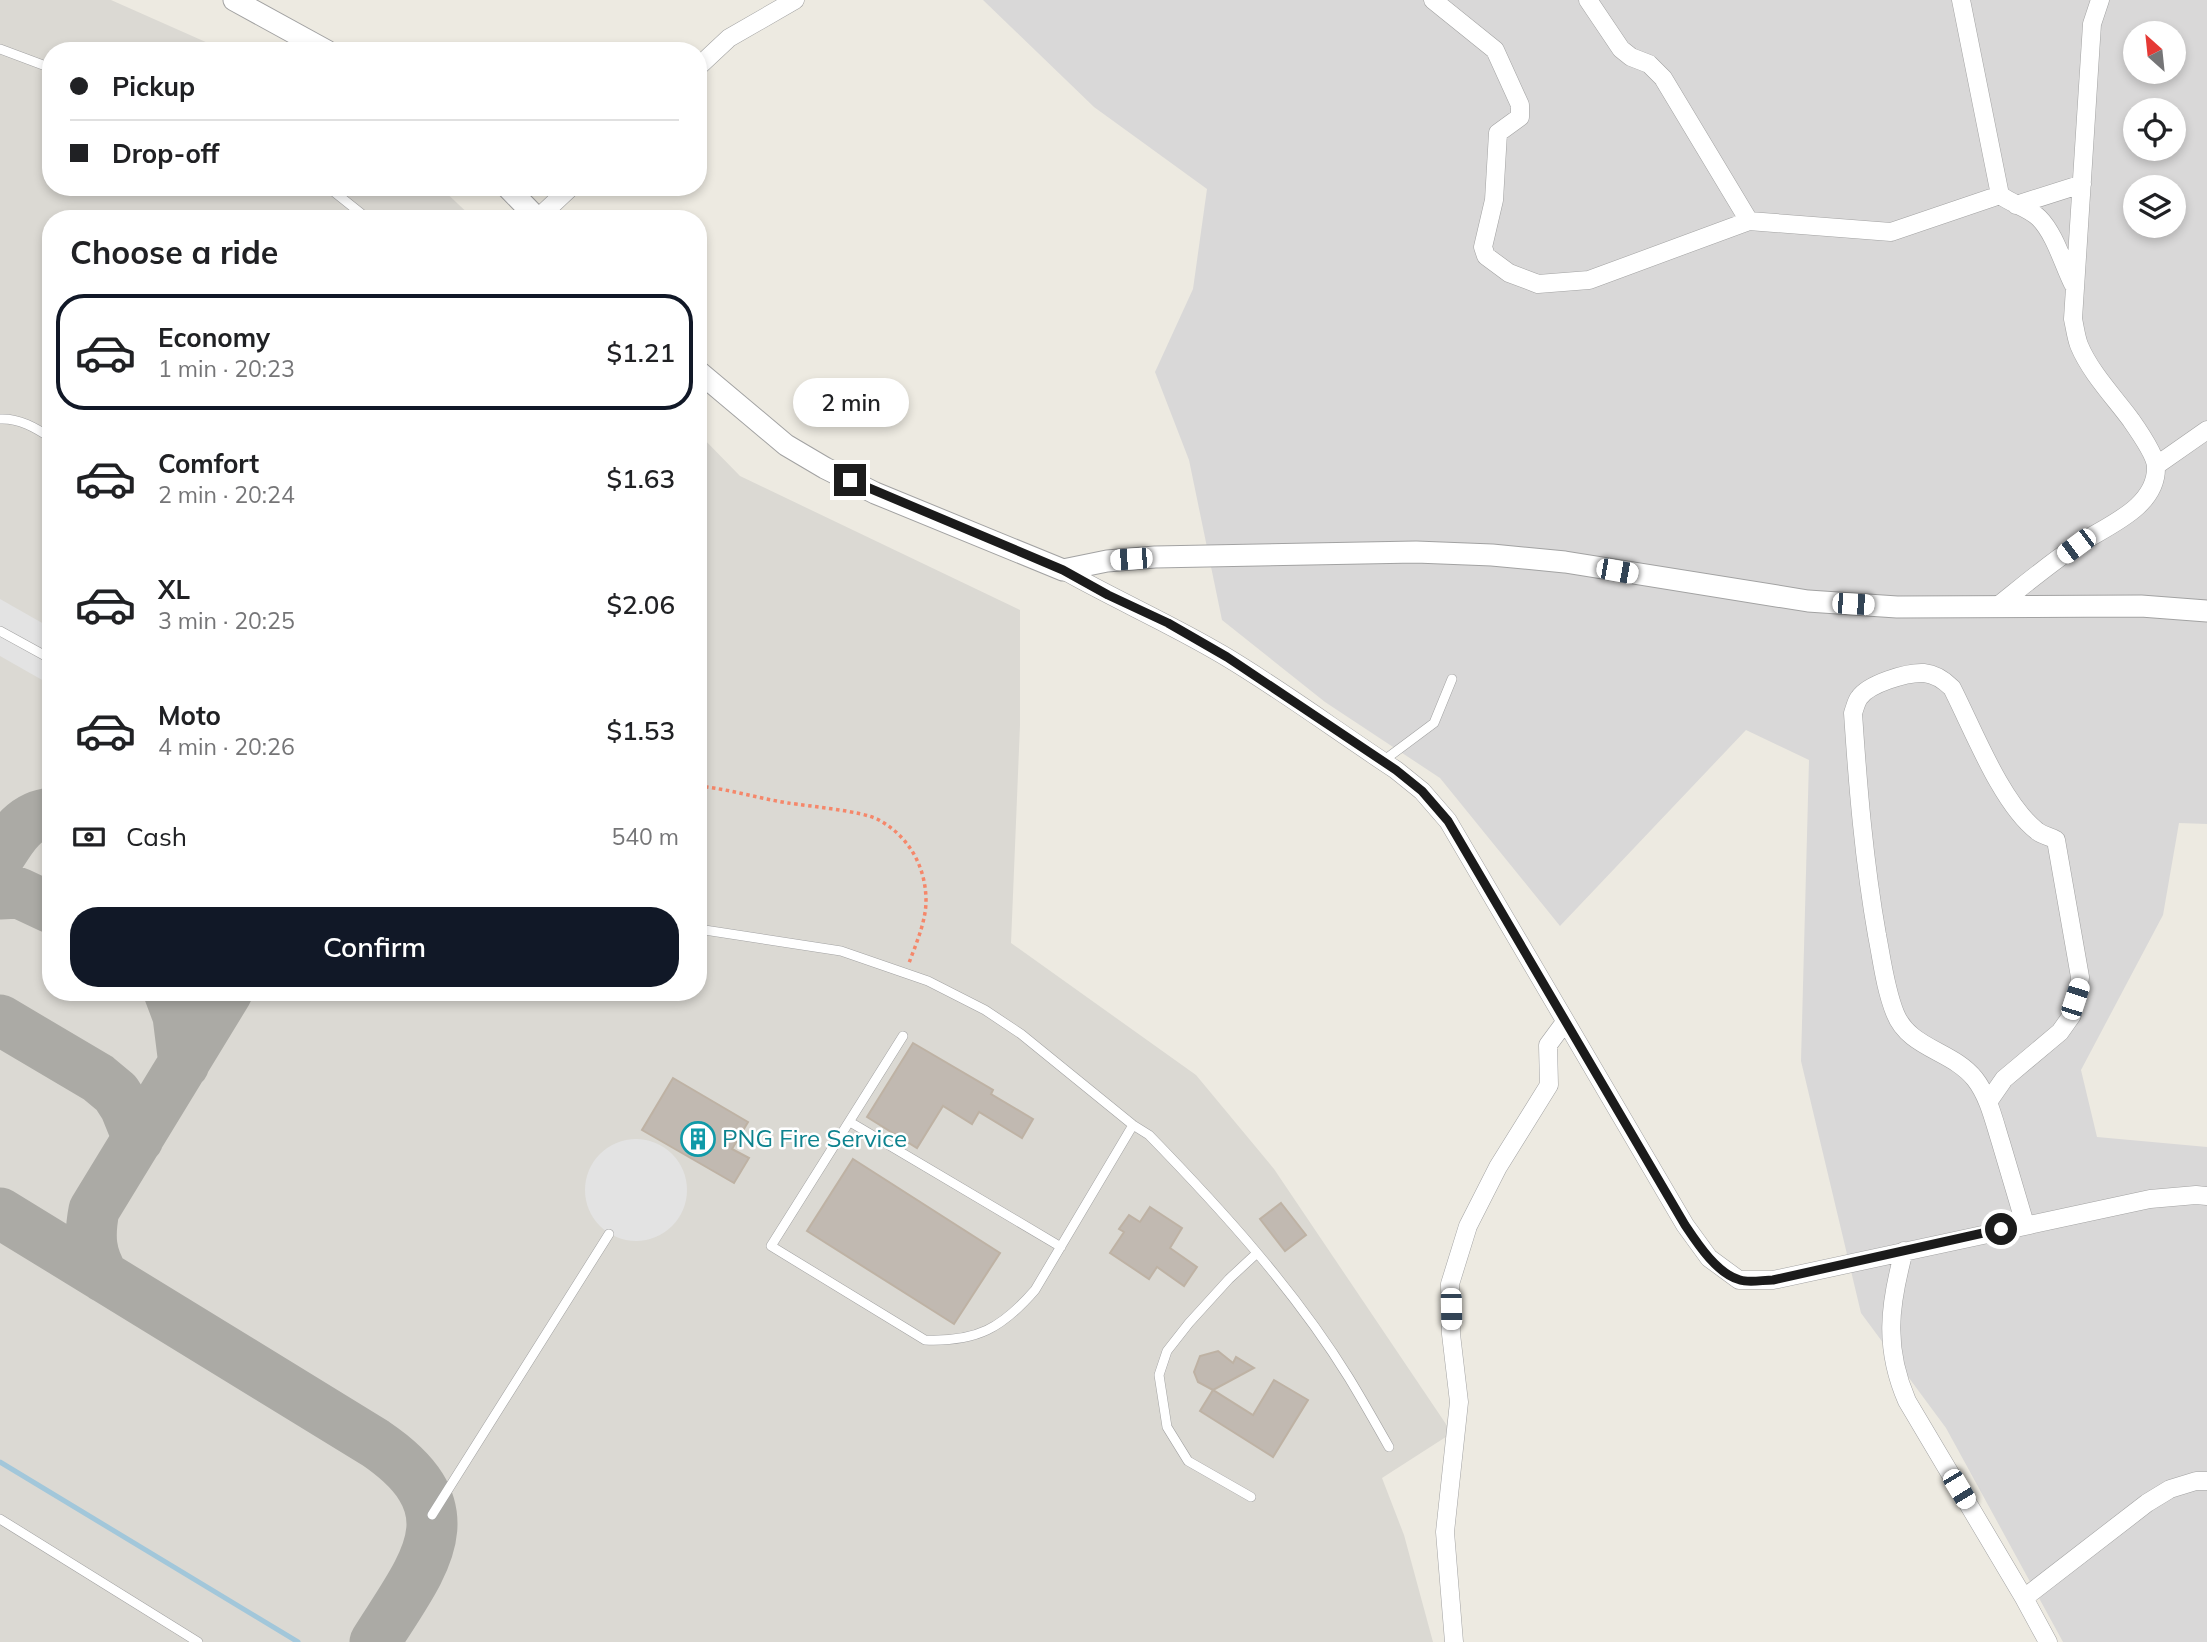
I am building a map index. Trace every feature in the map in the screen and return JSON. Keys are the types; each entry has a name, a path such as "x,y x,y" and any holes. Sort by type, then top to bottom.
{"street":[{"path":"234,0 311,42"},
{"path":"707,59 729,38 795,0"},
{"path":"1433,0 1495,50 1520,105 1520,117 1498,133 1494,200 1483,247 1486,256 1509,273 1538,285 1589,280 1749,220 1891,232 2000,195"},
{"path":"1588,0 1621,49 1631,57 1649,64 1663,78 1749,220"},
{"path":"1961,0 2000,195 2038,217 2048,229 2075,288"},
{"path":"2100,0 2092,24 2073,319 2078,344 2085,358 2138,430 2157,465"},
{"path":"2016,205 2082,184"},
{"path":"516,196 529,210"},
{"path":"547,210 562,196"},
{"path":"707,379 786,445 825,468 875,493 1063,570 1168,623 1227,657 1383,761 1422,791 1448,821 1685,1225 1700,1248 1739,1280 1773,1280 2150,1199 2207,1196"},
{"path":"1999,605 2076,546 2124,517 2150,492 2157,465 2207,430"},
{"path":"1063,570 1107,561 1155,557 1416,552 1565,562 1808,601 1897,607 2141,606 2207,611"},
{"path":"1988,1102 2004,1079 2060,1032 2072,1014 2079,986 2077,963 2056,840 2037,832 2015,808 1952,688 1935,676 1916,674 1874,684 1858,699 1853,713 1868,883 1887,983 1895,1013 1904,1030 1974,1078 1988,1102 2025,1224"},
{"path":"1454,1642 1446,1532 1459,1402 1451,1334 1450,1284 1468,1226 1498,1167 1549,1085 1548,1045 1565,1022"},
{"path":"1904,1251 1895,1282 1891,1318 1891,1353 1896,1376 1907,1401 2048,1642"},
{"path":"2024,1598 2147,1503 2170,1489 2196,1481 2207,1481"}],"lane":[{"path":"0,49 42,65"},
{"path":"339,196 357,210"},
{"path":"0,419 33,426 42,432"},
{"path":"0,631 42,654"},
{"path":"1383,761 1434,723 1452,680"},
{"path":"707,930 841,951 928,981 985,1010 1021,1034 1149,1135 1257,1253 1348,1376 1389,1447"},
{"path":"903,1036 771,1247 925,1340 950,1341 992,1330 1019,1308 1035,1290 1133,1125"},
{"path":"850,1122 1061,1247"},
{"path":"432,1515 609,1234"},
{"path":"1251,1497 1188,1461 1167,1427 1159,1375 1167,1352 1189,1323 1257,1253"},
{"path":"0,1519 198,1642"}],"path":[{"path":"707,787 876,818 904,839 922,868 926,903 918,938 905,973"}],"shaded area":[{"path":"0,0 111,0 206,42 42,42 42,196 450,196 464,210 42,210 42,1001 707,1001 707,442 740,476 1020,610 1020,725 1011,943 1196,1075 1274,1169 1452,1433 1382,1478 1404,1535 1433,1642 0,1642"},
{"path":"983,0 2207,0 2207,824 2179,823 2163,915 2081,1070 2097,1137 2207,1147 2207,1642 2063,1642 1946,1428 1861,1313 1801,1061 1809,760 1746,730 1560,926 1440,778 1325,702 1222,620 1189,460 1155,372 1193,289 1207,189 1094,107"},
{"path":"0,599 42,623 42,680 0,656"},
{"path":"636,1139 665,1147 679,1161 687,1190 679,1219 665,1233 636,1241 607,1233 593,1219 585,1190 593,1161 607,1147"}],"building":[{"path":"913,1043 993,1090 991,1094 1033,1119 1022,1138 979,1112 972,1124 943,1106 917,1148 867,1117"},
{"name":"PNG Fire Service","path":"673,1078 748,1122 732,1149 749,1158 734,1183 642,1130"},
{"path":"853,1159 1000,1253 954,1324 807,1231"},
{"path":"1281,1203 1306,1235 1285,1251 1260,1219"},
{"path":"1150,1207 1182,1228 1170,1248 1197,1267 1184,1286 1157,1267 1149,1279 1110,1253 1124,1232 1119,1229 1129,1215 1140,1222"},
{"path":"1218,1351 1233,1363 1236,1357 1254,1368 1213,1390 1198,1382 1194,1372 1200,1356"},
{"path":"1274,1380 1308,1400 1273,1457 1200,1411 1213,1390 1253,1415"}],"waterway":[{"path":"0,1462 298,1642"}],"taxiway":[{"path":"0,856 26,822 42,815"},
{"path":"0,894 19,893 42,904"},
{"path":"172,1001 178,1016 184,1064"},
{"path":"104,1277 92,1245 94,1210 222,1001"},
{"path":"0,1020 98,1078 116,1093 138,1139"},
{"path":"0,1213 375,1443 405,1468 424,1491 431,1515 430,1538 423,1562 410,1587 375,1642"}],"place":[{"name":"PNG Fire Service","path":"698,1139"}],"route":[{"path":"850,480 875,493 1063,570 1168,623 1227,657 1396,770 1422,791 1448,821 1685,1225 1700,1248 1726,1272 1739,1280 1773,1280 2001,1229"}]}
